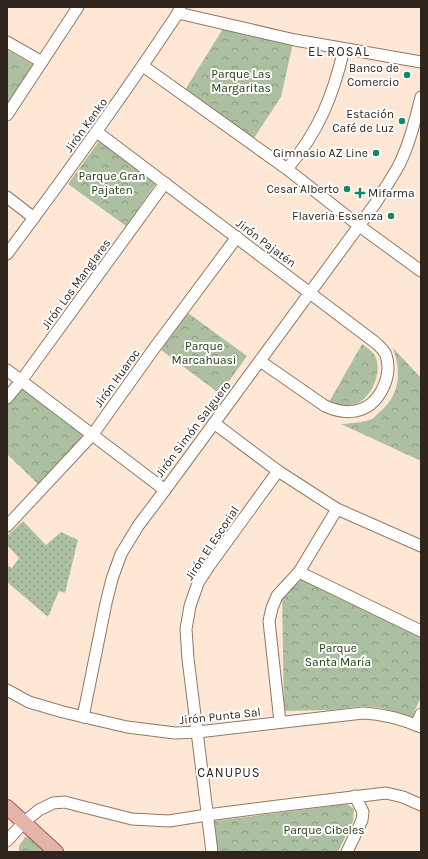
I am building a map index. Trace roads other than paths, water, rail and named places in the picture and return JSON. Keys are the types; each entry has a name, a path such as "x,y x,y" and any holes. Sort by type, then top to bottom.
{"main road":[{"path":"7,807 56,852"}],"street":[{"path":"7,115 78,7"},
{"path":"179,10 295,40 421,62"},
{"name":"Jirón Kenko","path":"7,254 97,132 143,66 179,10"},
{"path":"7,42 42,62"},
{"path":"287,169 307,142 328,103 338,75 344,49"},
{"path":"143,66 287,169 358,225 421,271"},
{"name":"Jirón Simón Salguero","path":"83,717 106,603 112,579 121,554 138,526 260,362 358,225 375,204 399,165 412,134 421,97"},
{"name":"Jirón Pajatén","path":"97,132 376,343 385,353 388,365 387,378 382,390 375,400 366,407 348,412 333,410 325,406 260,362"},
{"name":"Jirón Los Manglares","path":"7,398 21,381 165,183"},
{"path":"7,197 34,218"},
{"name":"Jirón Huaroc","path":"7,526 93,434 237,237"},
{"path":"7,370 165,490"},
{"path":"214,423 278,471 337,509 421,546"},
{"name":"Jirón El Escorial","path":"212,852 188,659 186,628 190,606 198,583 278,471"},
{"path":"280,722 269,621 272,608 277,596 299,572 337,509"},
{"path":"299,572 421,631"},
{"name":"Jirón Punta Sal","path":"7,690 29,702 83,717 152,731 175,734 363,713 378,714 396,718 419,726"},
{"path":"419,726 421,714"},
{"path":"7,841 24,822 39,810 53,803 65,802 119,817 169,822 207,815 386,793 403,797 421,805"},
{"path":"347,852 362,820 363,812 373,794"},
{"path":"355,796 363,812"}],"place":[{"name":"Banco de Comercio","path":"407,75"},
{"name":"Estación Café de Luz","path":"402,121"},
{"name":"Gimnasio AZ Line","path":"376,153"},
{"name":"Cesar Alberto","path":"347,189"},
{"name":"Mifarma","path":"360,193"},
{"name":"Flaveria Essenza","path":"391,216"}],"district":[{"name":"EL ROSAL","path":"339,51"},
{"name":"CANUPUS","path":"229,772"}],"park label":[{"name":"Parque Las Margaritas","path":"241,81"},
{"name":"Parque Gran Pajaten","path":"112,183"},
{"name":"Parque Marcahuasi","path":"204,353"},
{"name":"Parque Santa María","path":"338,655"},
{"name":"Parque Cibeles","path":"324,830"}]}
